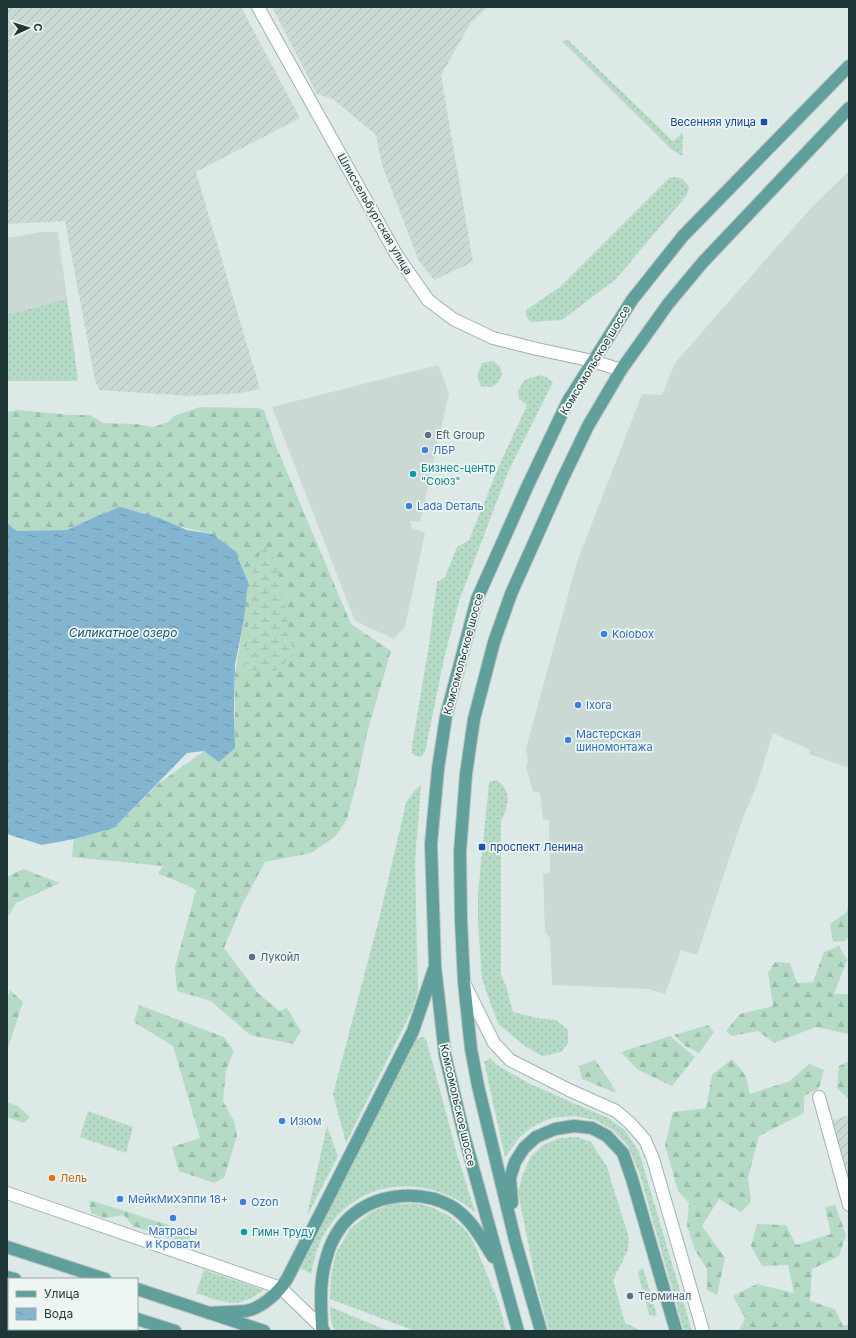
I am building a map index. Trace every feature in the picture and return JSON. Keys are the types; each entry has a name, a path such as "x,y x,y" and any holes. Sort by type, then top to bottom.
{"main road":[{"name":"Комсомольское шоссе","path":"518,1331 464,1135 445,1055 435,966 432,844 438,770 446,716 477,599 528,485 568,401 632,300 683,236 849,66"},
{"path":"541,1331 515,1240 478,1086 471,1049 464,982 460,852 466,774 474,719 492,650 511,594 562,480 594,415 621,370 668,304 703,262 849,108"},
{"path":"209,1313 248,1310 268,1301 281,1288 287,1279 413,1031 435,966"},
{"path":"515,1240 510,1178 515,1162 524,1148 536,1137 555,1129 574,1126 592,1128 607,1136 623,1152 676,1331"},
{"path":"323,1330 320,1300 323,1270 327,1254 340,1228 355,1213 374,1203 395,1196 420,1197 436,1200 451,1207 472,1224 500,1268"},
{"path":"7,1247 102,1278"},
{"path":"138,1289 264,1331"},
{"path":"138,1319 175,1331"}],"street":[{"name":"Шлиссельбургская улица","path":"258,7 396,254 428,300 453,319 493,338 593,361 621,370"},
{"path":"464,982 494,1043 510,1060 568,1090 616,1111 630,1123 645,1140 653,1159 703,1331"},
{"path":"819,1097 849,1205"},
{"path":"7,1193 281,1288 323,1330"}],"shaded area":[{"path":"7,7 241,7 300,118 196,172 260,389 241,393 191,396 99,390 95,380 65,221 7,224"},
{"path":"272,7 488,7 470,24 441,75 473,262 434,280 419,261 382,165 376,135 333,99 317,94"},
{"path":"849,171 849,768 809,754 810,750 773,733 757,785 742,820 697,955 681,950 665,994 649,989 552,985 550,938 545,932 543,874 550,873 549,821 543,819 540,793 533,791 526,767 528,761 526,748 577,562 642,394 662,395 675,363 811,208"},
{"path":"41,232 58,232 78,381 7,381 7,238"},
{"path":"438,365 449,393 420,522 410,521 412,528 425,533 405,627 394,639 355,621 272,407"},
{"path":"849,1115 849,1190 830,1121"}],"green space":[{"path":"568,40 673,141 683,132 682,156 672,150 562,41"},
{"path":"676,177 683,179 689,187 687,195 616,279 562,320 531,322 526,316 526,310 560,287 669,178"},
{"path":"67,299 78,381 7,381 7,315"},
{"path":"494,361 500,367 502,375 498,382 494,385 489,387 481,386 477,377 482,363"},
{"path":"541,375 553,382 508,472 459,601 444,659 425,752 421,757 415,756 412,753 412,746 429,645 437,582 445,577 457,547 469,540 499,466 527,405 519,399 518,391 524,380"},
{"path":"200,407 258,408 264,410 276,446 351,624 391,651 367,733 358,777 347,819 335,837 311,853 265,862 242,905 224,948 258,993 279,1011 287,1008 301,1031 293,1044 250,1035 211,1001 177,991 175,967 196,890 158,874 163,866 72,857 74,839 114,828 158,784 204,751 235,748 235,675 245,611 212,534 174,525 95,517 67,530 17,531 7,523 7,412 18,410 70,415 90,415 103,423 136,424 153,427 168,422 174,416"},
{"path":"263,544 276,561 294,655 276,671 245,670 251,579"},
{"path":"497,780 505,789 508,799 506,810 501,821 501,975 506,986 513,1012 537,1018 556,1020 568,1030 568,1043 561,1052 542,1056 525,1046 499,1025 482,979 478,924 478,892 489,782"},
{"path":"421,785 415,862 418,992 413,1008 346,1143 333,1094 380,915 406,803 414,791"},
{"path":"23,869 60,883 16,903 7,918 7,877"},
{"path":"849,895 849,937 845,941 833,942 830,924 847,912"},
{"path":"839,946 847,960 834,994 849,994 849,1034 816,1027 774,1043 758,1031 732,1036 726,1031 740,1014 773,1006 768,973 775,962 790,963 797,983 813,982 824,952"},
{"path":"10,990 23,1002 7,1051 7,999"},
{"path":"139,1005 224,1037 234,1051 226,1070 223,1101 234,1121 237,1136 224,1178 214,1183 179,1171 172,1147 200,1138 173,1046 134,1022"},
{"path":"708,1025 714,1032 699,1053 685,1046 674,1035"},
{"path":"670,1036 695,1057 672,1086 638,1070 621,1052"},
{"path":"423,1037 428,1046 459,1161 475,1212 466,1205 449,1196 432,1190 414,1187 396,1187 380,1190 364,1196 349,1205 336,1218 325,1233 320,1243 311,1274 300,1268 415,1042 418,1038"},
{"path":"490,1058 497,1065 530,1084 608,1118 625,1130 639,1152 692,1331 684,1331 640,1175 628,1146 613,1130 596,1120 575,1116 552,1118 532,1127 519,1138 505,1157 484,1062"},
{"path":"732,1059 746,1076 750,1094 790,1081 809,1064 824,1070 819,1088 804,1096 804,1113 759,1136 748,1178 751,1202 741,1212 719,1199 702,1226 725,1258 717,1295 707,1290 707,1269 695,1250 687,1226 689,1203 678,1191 665,1145 673,1112 706,1108 712,1075"},
{"path":"595,1060 610,1081 616,1093 582,1079 579,1066"},
{"path":"849,1061 849,1100 837,1088 839,1066"},
{"path":"7,1102 18,1106 30,1117 24,1123 7,1117"},
{"path":"88,1111 133,1127 126,1153 80,1137"},
{"path":"327,1126 338,1156 307,1216"},
{"path":"577,1137 591,1142 607,1167 629,1238 628,1250 613,1280 625,1323 642,1331 549,1331 536,1283 518,1192 523,1174 531,1156 543,1145 560,1138"},
{"path":"89,1200 191,1232 188,1245 133,1226 124,1215 105,1218 91,1213"},
{"path":"416,1203 434,1208 449,1216 464,1228 474,1243 498,1301 506,1331 415,1331 330,1299 331,1276 336,1253 350,1229 371,1212 391,1204"},
{"path":"835,1205 846,1235 839,1256 812,1269 810,1301 835,1309 843,1326 849,1324 849,1331 739,1331 745,1318 733,1296 757,1284 794,1293 788,1265 762,1266 751,1246 757,1224 786,1225 796,1245 831,1234 825,1207"},
{"path":"643,1268 657,1315 653,1316 649,1314 638,1273 640,1269"},
{"path":"204,1270 264,1290 246,1300 231,1303 207,1297 196,1293"},
{"path":"330,1307 389,1331 335,1331 331,1322"},
{"path":"7,1317 8,1330 46,1331 7,1330"}],"water":[{"name":"Силикатное озеро","path":"120,507 159,518 187,530 212,534 235,551 248,582 244,619 235,665 235,748 219,762 204,751 187,753 114,828 74,839 42,845 7,834 7,523 17,531 67,530"}],"place":[{"name":"Весенняя улица","path":"764,122"},
{"name":"Eft Group","path":"428,435"},
{"name":"ЛБР","path":"425,450"},
{"name":"Бизнес-центр \"Союз\"","path":"413,474"},
{"name":"Lada Dеталь","path":"409,506"},
{"name":"Kolobox","path":"604,634"},
{"name":"Ixora","path":"578,705"},
{"name":"Мастерская шиномонтажа","path":"568,740"},
{"name":"проспект Ленина","path":"482,847"},
{"name":"Лукойл","path":"252,957"},
{"name":"Изюм","path":"282,1121"},
{"name":"Лель","path":"52,1178"},
{"name":"МейкМиХэппи 18+","path":"120,1199"},
{"name":"Ozon","path":"243,1202"},
{"name":"Матрасы и Кровати","path":"173,1218"},
{"name":"Гимн Труду","path":"244,1232"},
{"name":"Терминал","path":"630,1296"}]}
